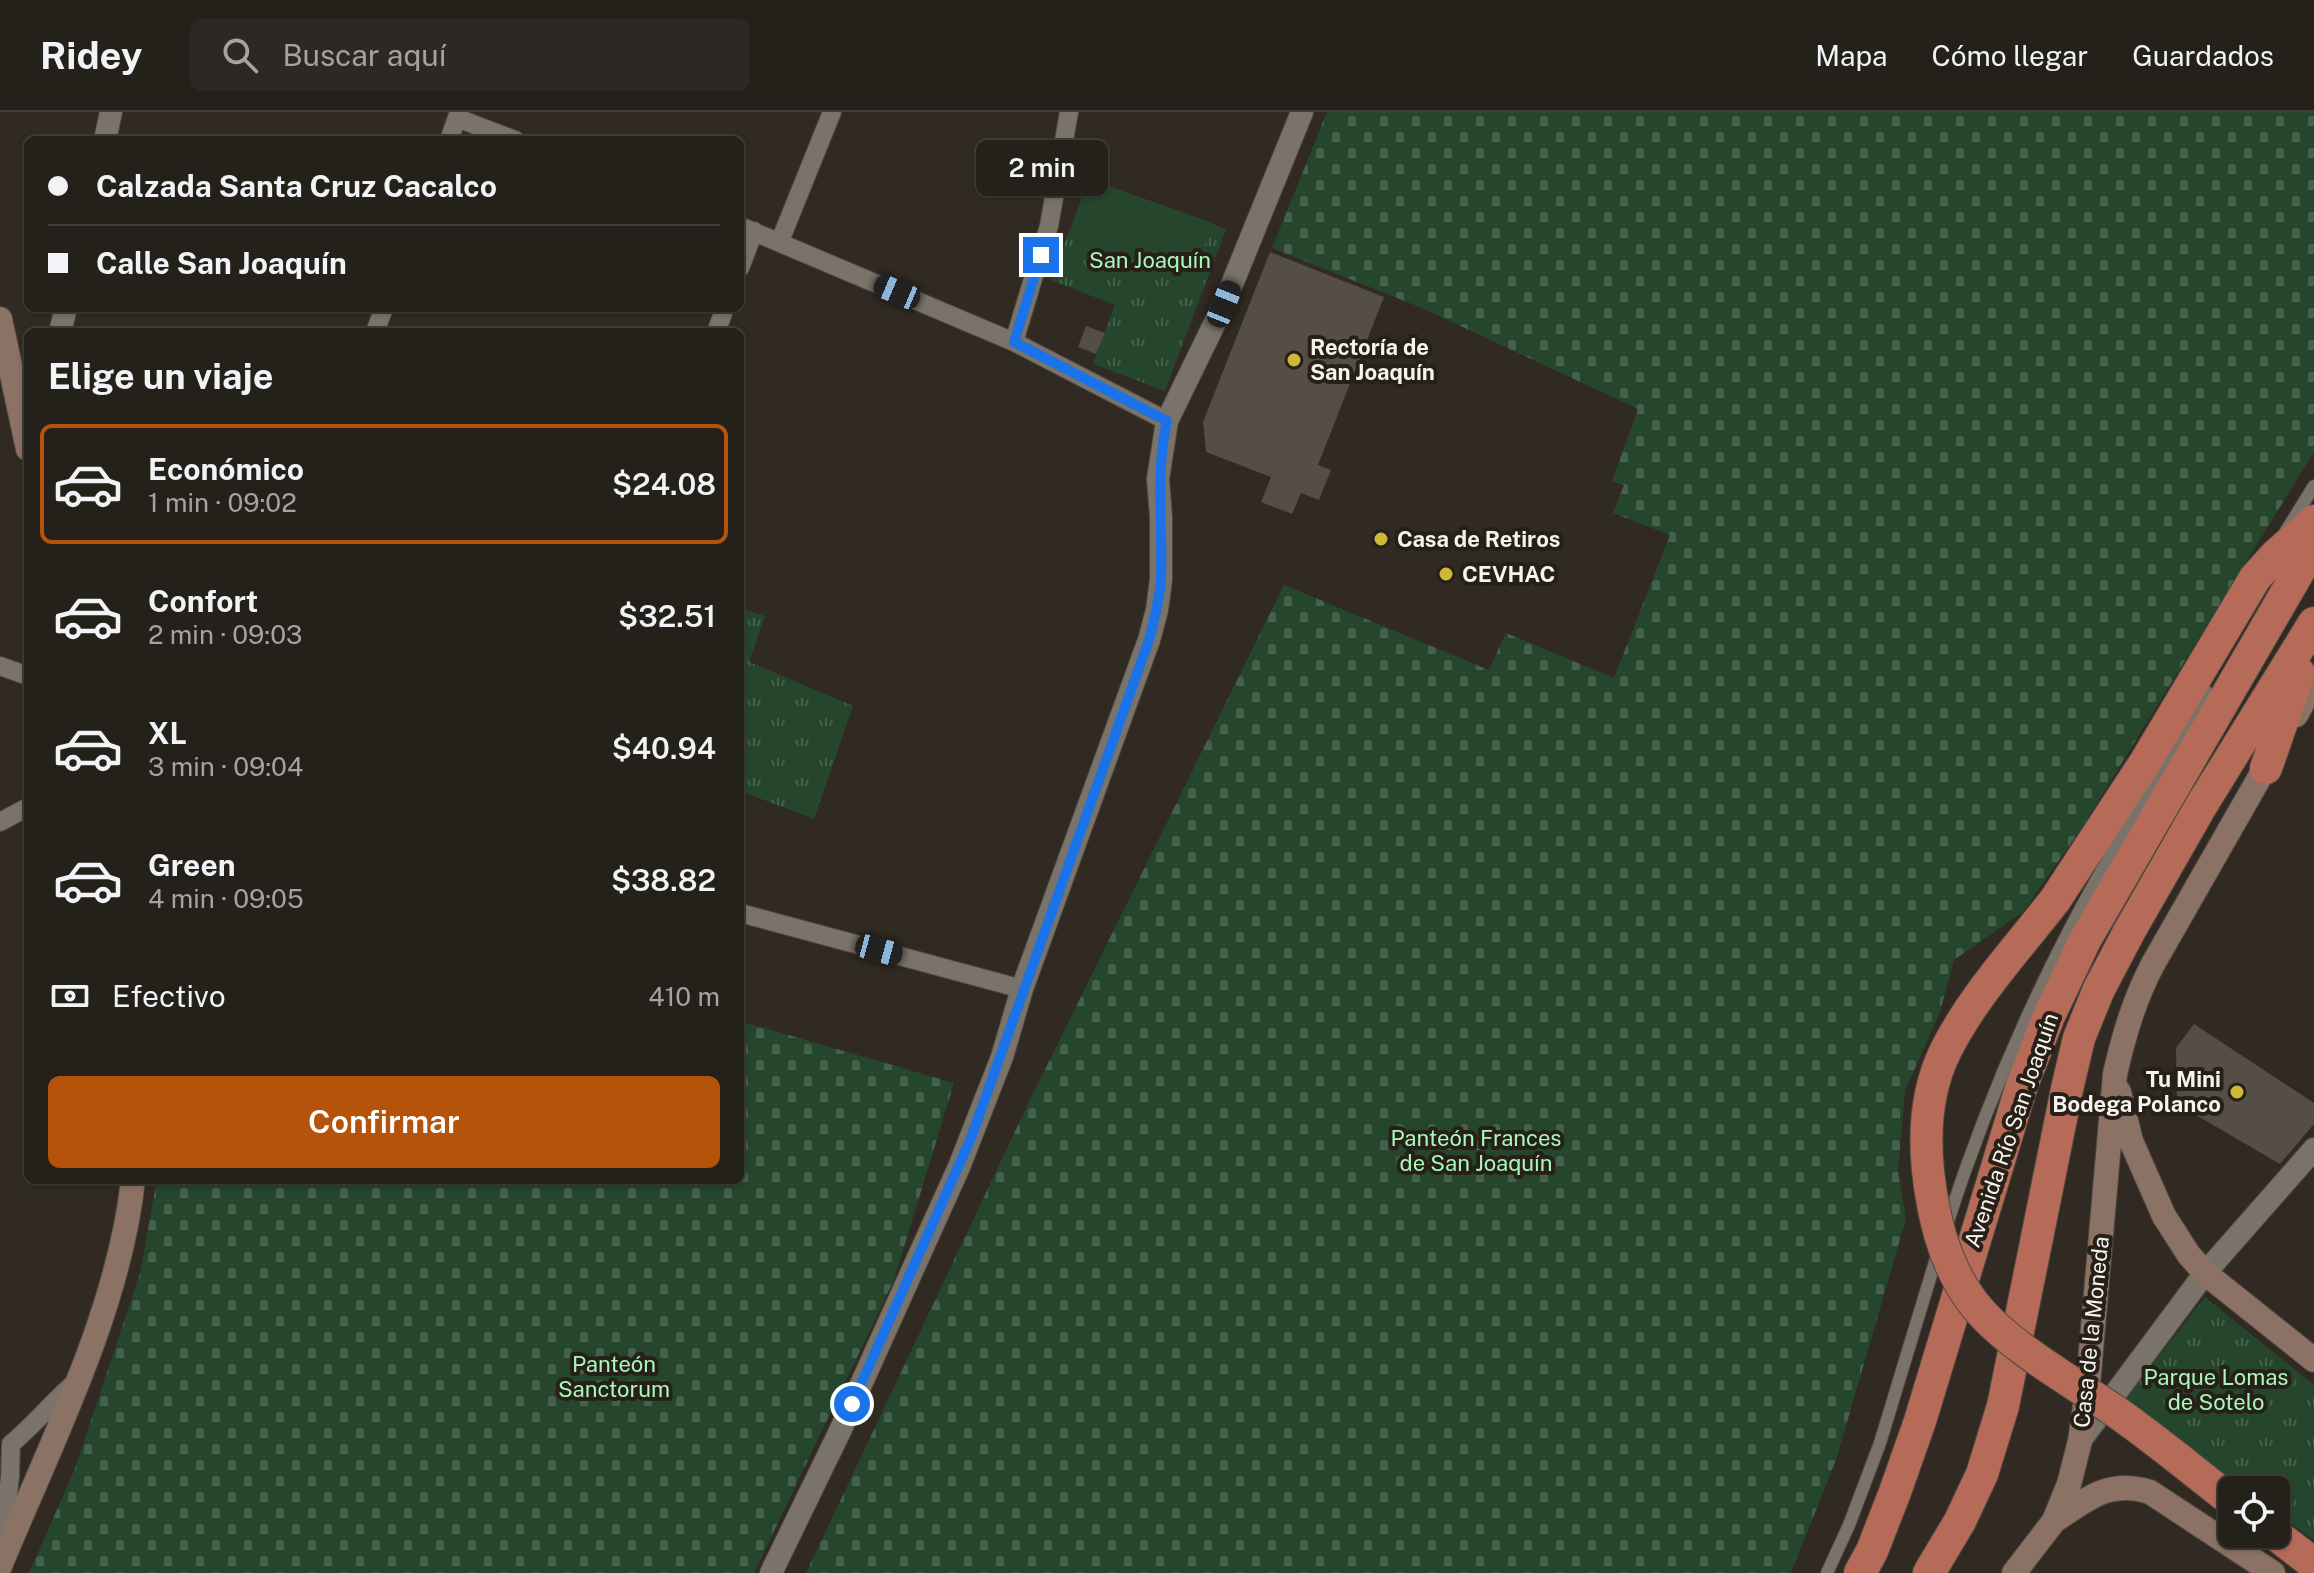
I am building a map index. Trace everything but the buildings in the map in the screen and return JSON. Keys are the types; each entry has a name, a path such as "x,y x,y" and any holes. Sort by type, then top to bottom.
{"highway":[{"path":"2218,1490 2003,1332 1969,1298 1944,1250 1932,1204 1926,1146 1929,1101 1944,1054 1970,1009 2055,900 2146,761 2265,567 2314,521"},
{"name":"Avenida Río San Joaquín","path":"1862,1566 1920,1421 2018,1100 2049,1016 2085,940 2314,545"},
{"name":"Avenida Río San Joaquín","path":"1929,1573 1960,1521 1982,1474 2003,1406 2079,1038 2130,930 2201,806 2314,623"},
{"path":"2266,768 2314,635"},
{"path":"2290,1546 2314,1564"}],"main road":[{"path":"1,329 24,431"},
{"path":"2314,682 2138,994 2115,1074 2131,1141 2164,1216 2189,1255 2205,1273 2314,1360"},
{"name":"Casa de la Moneda","path":"2014,1573 2054,1521 2069,1484 2080,1441 2088,1385 2115,1074"},
{"path":"0,1563 86,1362 111,1283 132,1184"},
{"path":"2054,1521 2093,1495 2113,1487 2132,1487 2150,1492 2273,1573"}],"street":[{"path":"106,136 111,112"},
{"path":"780,241 832,112"},
{"path":"1014,342 1049,226 1069,112"},
{"path":"771,1573 840,1431 959,1167 1002,1057 1022,989 1149,640 1157,610 1161,580 1158,479 1167,421 1224,304 1302,112"},
{"path":"450,136 458,115 506,136"},
{"path":"747,228 1014,342 1167,421"},
{"path":"2217,669 2265,567 2314,486"},
{"path":"0,666 24,675"},
{"path":"1827,1573 1880,1443 1963,1174 2003,1071 2038,992 2093,885 2180,740 2209,684"},
{"path":"0,822 24,809"},
{"path":"744,914 1022,989"},
{"path":"2080,1441 2205,1273 2314,1149"},
{"path":"0,1563 8,1502 5,1441 30,1428 56,1398 78,1379"}],"green space":[{"name":"Panteón Frances de San Joaquín","path":"1327,112 2314,112 2314,452 2081,829 2023,912 1954,960 1940,1012 1905,1091 1898,1171 1906,1219 1836,1460 1791,1573 806,1573 1027,1106 1284,585 1489,670 1506,633 1614,678 1670,535 1613,513 1624,485 1612,481 1638,409 1422,308 1272,248"},
{"name":"San Joaquín","path":"1089,179 1226,229 1165,391 1093,364 1115,305 1051,280"},
{"path":"1089,179 1213,223 1192,282 1069,237"},
{"path":"744,609 765,616 749,662 853,706 814,819 744,793"},
{"name":"Panteón Sanctorum","path":"744,1022 954,1083 894,1280 754,1573 29,1573 74,1471 140,1273 156,1184 744,1184"},
{"name":"Parque Lomas de Sotelo","path":"2205,1297 2314,1385 2314,1540 2290,1523 2290,1476 2226,1476 2123,1402"}],"place":[{"name":"Rectoría de San Joaquín","path":"1294,360"},
{"name":"Casa de Retiros","path":"1381,539"},
{"name":"CEVHAC","path":"1446,574"},
{"name":"Tu Mini Bodega Polanco","path":"2237,1092"}],"route":[{"path":"852,1404 982,1110 1157,610 1161,580 1158,479 1167,421 1014,342 1041,255"}]}
